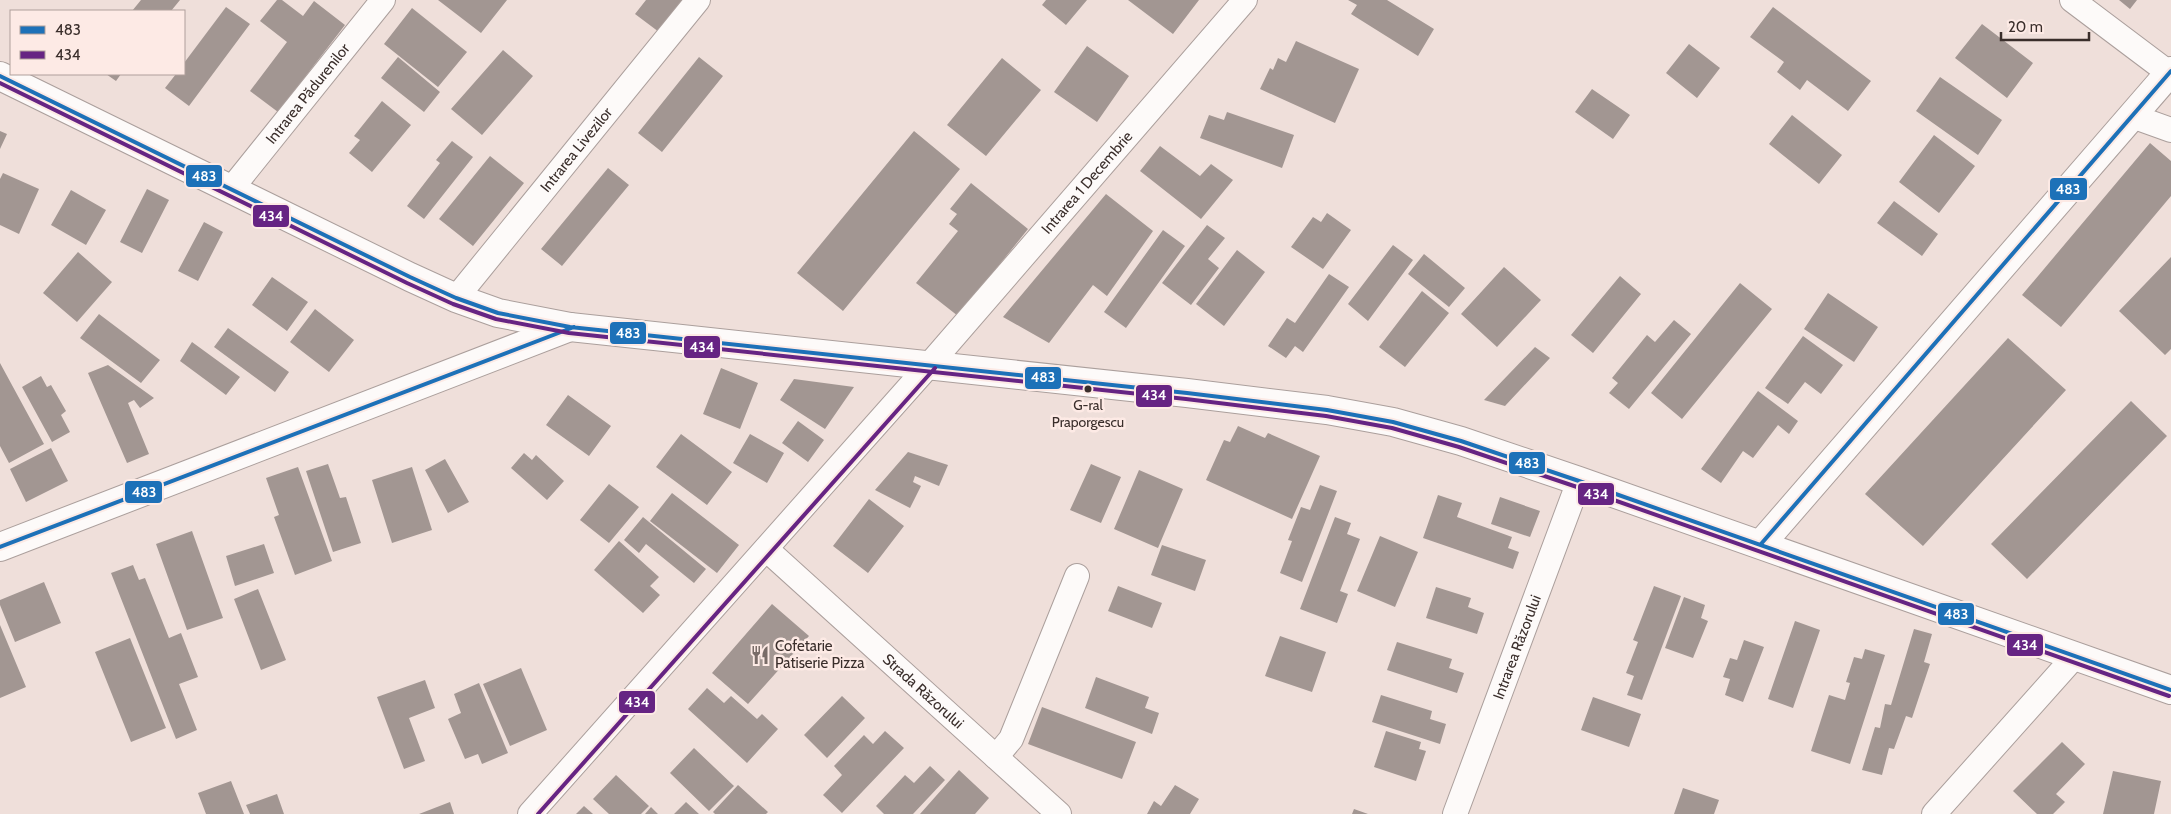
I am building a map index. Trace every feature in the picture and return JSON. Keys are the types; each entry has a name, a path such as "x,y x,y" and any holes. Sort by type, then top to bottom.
{"main road":[{"path":"1761,544 2170,72"},
{"path":"0,76 456,298 498,313 570,326 1187,392 1337,412 1393,422 1461,441 1579,481 2171,690"},
{"path":"0,547 570,326"}],"street":[{"name":"Intrarea Pădurenilor","path":"232,188 383,0"},
{"name":"Intrarea Livezilor","path":"456,298 698,0"},
{"name":"Intrarea 1 Decembrie","path":"530,814 930,364 1245,0"},
{"path":"2072,0 2170,72"},
{"path":"2132,116 2171,130"},
{"name":"Intrarea Răzorului","path":"1454,814 1579,481"},
{"name":"Strada Răzorului","path":"766,549 1059,814"},
{"path":"996,757 1012,739 1077,576"},
{"path":"1934,814 2075,656"}],"building":[{"path":"141,0 180,0 172,10 133,10"},
{"path":"277,0 282,0 303,16 314,1 345,25 278,112 250,91 287,42 260,21"},
{"path":"438,0 507,0 481,33"},
{"path":"646,0 691,0 663,35 635,14"},
{"path":"1046,0 1087,0 1066,25 1042,5"},
{"path":"1128,0 1199,0 1173,34"},
{"path":"1348,0 1387,0 1434,29 1418,56 1351,14 1357,5"},
{"path":"2119,0 2137,0 2130,9"},
{"path":"226,7 250,24 189,106 165,88 175,75 185,75 185,62"},
{"path":"1773,7 1871,81 1848,111 1807,80 1800,90 1777,72 1784,62 1750,37"},
{"path":"412,8 467,52 438,87 384,44"},
{"path":"1982,24 2033,63 2007,98 1955,58"},
{"path":"1296,41 1359,69 1335,123 1260,89 1270,68 1273,70 1278,58 1286,62"},
{"path":"1689,44 1720,68 1697,98 1666,73"},
{"path":"1087,46 1129,76 1097,122 1054,92"},
{"path":"503,50 533,76 482,135 451,109"},
{"path":"398,57 440,92 424,112 381,78"},
{"path":"699,57 723,76 662,152 638,133"},
{"path":"1002,58 1041,90 986,156 947,125"},
{"path":"107,75 120,75 116,81"},
{"path":"1940,77 2002,120 1978,155 1916,111"},
{"path":"1592,89 1630,115 1613,139 1575,112"},
{"path":"382,101 411,125 372,172 349,153 360,140 354,136"},
{"path":"1227,112 1294,135 1282,168 1200,138 1209,115 1224,120"},
{"path":"1792,115 1842,155 1819,184 1769,144"},
{"path":"0,131 7,134 0,149"},
{"path":"914,131 960,169 843,311 797,273"},
{"path":"1934,135 1975,166 1939,213 1899,182"},
{"path":"452,141 473,157 424,219 407,206 440,163 436,160"},
{"path":"2150,143 2171,161 2171,196 2061,327 2022,295"},
{"path":"1160,146 1200,176 1211,164 1233,180 1201,219 1140,171"},
{"path":"490,156 524,183 473,246 439,219"},
{"path":"608,168 629,185 562,266 541,249"},
{"path":"3,173 39,189 19,234 0,225 0,179"},
{"path":"971,183 1028,229 958,316 916,283 958,231 949,224 957,214 950,209"},
{"path":"147,189 169,200 142,253 120,242"},
{"path":"71,190 106,210 86,245 51,225"},
{"path":"1106,194 1153,231 1107,296 1093,285 1049,343 1003,317"},
{"path":"1894,201 1938,234 1922,256 1877,223"},
{"path":"1327,213 1351,230 1323,269 1291,247 1313,217 1321,222"},
{"path":"204,222 223,232 198,281 178,271"},
{"path":"1207,225 1225,238 1208,259 1219,268 1191,305 1162,283"},
{"path":"1163,230 1185,246 1126,328 1104,312"},
{"path":"1393,245 1413,260 1368,321 1348,304"},
{"path":"1237,250 1265,272 1224,326 1196,304"},
{"path":"78,252 112,282 77,322 43,293"},
{"path":"1424,254 1465,288 1449,307 1408,274"},
{"path":"2171,257 2171,349 2165,355 2119,311"},
{"path":"1504,267 1541,300 1497,347 1461,314"},
{"path":"1329,274 1349,287 1303,352 1295,346 1286,358 1268,346 1287,318 1295,323"},
{"path":"1620,276 1641,294 1593,353 1571,335"},
{"path":"272,277 308,302 287,331 252,305"},
{"path":"1740,283 1772,309 1682,419 1651,393"},
{"path":"1422,291 1449,313 1405,367 1379,347"},
{"path":"1828,293 1878,327 1854,362 1804,329"},
{"path":"315,309 354,340 329,372 290,342"},
{"path":"99,314 160,360 141,383 80,338"},
{"path":"1674,320 1691,334 1629,409 1609,393 1618,383 1612,378 1647,335 1655,342"},
{"path":"228,328 289,372 275,392 214,347"},
{"path":"1803,336 1843,365 1821,394 1805,382 1788,404 1765,388"},
{"path":"2008,338 2066,390 1923,546 1865,494"},
{"path":"192,342 240,377 226,395 180,361"},
{"path":"1535,347 1550,358 1505,406 1484,400"},
{"path":"0,363 44,444 9,463 0,446"},
{"path":"108,365 154,398 140,408 134,400 128,403 149,454 127,463 88,373"},
{"path":"721,368 758,383 740,429 703,414"},
{"path":"41,376 47,387 51,385 66,411 61,415 70,432 52,442 22,387"},
{"path":"794,379 854,387 825,429 780,400"},
{"path":"1758,391 1798,421 1789,434 1778,425 1753,458 1743,451 1721,483 1701,469"},
{"path":"568,395 611,426 589,456 546,425"},
{"path":"2131,401 2167,436 2027,579 1991,544"},
{"path":"798,421 824,440 808,462 782,443"},
{"path":"1238,426 1265,438 1268,433 1320,456 1292,519 1206,480 1224,440 1230,442"},
{"path":"681,434 732,472 707,505 656,467"},
{"path":"750,434 784,453 767,483 733,463"},
{"path":"51,448 68,481 26,502 10,469"},
{"path":"908,452 948,465 939,486 915,476 913,482 921,486 910,508 875,490"},
{"path":"524,453 532,460 536,455 564,481 547,500 511,468"},
{"path":"445,459 469,502 448,513 425,470"},
{"path":"328,464 340,498 346,497 361,543 333,552 306,471"},
{"path":"1091,464 1121,477 1101,523 1070,510"},
{"path":"298,467 332,561 295,575 274,517 279,515 266,478"},
{"path":"412,467 432,530 392,543 372,480"},
{"path":"1139,470 1183,489 1158,548 1114,529"},
{"path":"609,484 639,507 609,543 580,520"},
{"path":"1320,485 1337,491 1302,582 1280,573 1292,541 1288,540 1301,507 1310,510"},
{"path":"672,493 739,545 717,573 650,521"},
{"path":"1438,495 1462,503 1457,517 1512,537 1508,548 1519,552 1513,569 1423,538"},
{"path":"1500,497 1540,511 1530,537 1491,524"},
{"path":"869,499 904,526 868,573 833,546"},
{"path":"643,517 706,569 694,583 646,544 639,553 624,540"},
{"path":"1335,517 1351,523 1347,534 1360,539 1340,591 1348,594 1337,623 1300,609"},
{"path":"192,531 223,618 187,630 156,544"},
{"path":"1380,536 1418,552 1395,607 1357,591"},
{"path":"619,541 659,577 650,586 660,595 643,613 594,570"},
{"path":"264,544 274,573 235,586 226,556"},
{"path":"1162,545 1206,560 1195,591 1151,575"},
{"path":"133,565 139,580 145,578 169,638 181,633 198,677 179,684 197,730 176,739 111,573"},
{"path":"44,582 61,623 15,642 0,605 0,600"},
{"path":"1118,586 1162,603 1152,628 1108,611"},
{"path":"1654,586 1681,596 1642,700 1627,695 1634,676 1626,673 1638,642 1633,640"},
{"path":"1436,587 1471,598 1468,607 1484,613 1477,634 1426,618"},
{"path":"258,589 286,660 261,670 234,599"},
{"path":"1684,597 1705,605 1701,618 1708,621 1693,658 1665,648"},
{"name":"Cofetarie Patiserie Pizza","path":"772,604 809,636 748,704 712,673"},
{"path":"1795,621 1820,630 1793,708 1768,699"},
{"path":"0,625 26,687 0,698"},
{"path":"1914,629 1932,634 1924,662 1930,664 1912,718 1906,716 1894,749 1889,748 1882,775 1862,770 1875,727 1880,728 1885,704 1891,705"},
{"path":"1280,636 1326,652 1312,692 1265,676"},
{"path":"130,638 166,728 131,742 95,652"},
{"path":"1744,640 1764,647 1743,702 1725,695 1730,679 1723,677 1730,658 1737,660"},
{"path":"1397,642 1452,659 1449,668 1464,673 1457,693 1387,670"},
{"path":"1865,649 1885,655 1850,764 1811,751 1829,695 1845,700 1850,683 1846,682 1854,657 1862,659"},
{"path":"521,668 547,730 510,746 483,684"},
{"path":"1096,677 1149,697 1145,708 1159,713 1152,734 1085,708"},
{"path":"425,680 435,708 409,718 425,761 404,769 377,697"},
{"path":"479,683 508,753 482,764 478,754 465,759 448,719 461,713 454,694"},
{"path":"707,688 724,703 731,696 757,719 762,714 778,729 747,763 688,709"},
{"path":"1381,695 1432,711 1430,719 1446,724 1440,744 1372,722"},
{"path":"842,696 865,718 827,758 804,735"},
{"path":"1593,697 1641,714 1629,747 1581,730"},
{"path":"1042,707 1136,742 1122,779 1028,744"},
{"path":"885,731 904,748 842,813 823,795 842,775 834,766 864,735 873,744"},
{"path":"1386,731 1421,742 1419,749 1426,751 1416,781 1374,767"},
{"path":"2062,742 2085,764 2056,794 2065,802 2053,814 2037,814 2013,791"},
{"path":"694,748 734,786 709,811 670,773"},
{"path":"930,766 945,780 913,814 884,814 876,806 905,775 914,783"},
{"path":"959,770 989,798 975,814 920,814"},
{"path":"2113,771 2161,781 2154,814 2103,814"},
{"path":"616,775 649,806 641,814 609,814 593,799"},
{"path":"231,781 244,814 206,814 198,793"},
{"path":"738,785 768,812 766,814 715,814 713,812"},
{"path":"1175,785 1199,799 1190,814 1147,814 1154,801 1161,806"},
{"path":"1683,788 1719,800 1714,814 1674,814"},
{"path":"277,794 284,814 250,814 246,805"},
{"path":"450,802 454,814 419,814"},
{"path":"686,802 699,814 674,814"},
{"path":"584,806 593,814 576,814"},
{"path":"651,807 658,814 645,814"},
{"path":"1354,809 1368,814 1352,814"}],"transit line":[{"name":"483","path":"1761,544 2171,71"},
{"name":"483","path":"0,76 410,277 456,298 498,313 570,327 1187,393 1327,410 1393,422 1461,441 1579,481 2171,690"},
{"name":"434","path":"0,83 407,283 453,304 496,319 569,333 1186,399 1326,416 1392,428 1459,447 1577,487 2169,696"},
{"name":"483","path":"0,547 574,327"},
{"name":"434","path":"538,814 935,368"}],"place":[{"name":"G-ral Praporgescu","path":"1088,389"},
{"name":"Cofetarie Patiserie Pizza","path":"760,655"}]}
